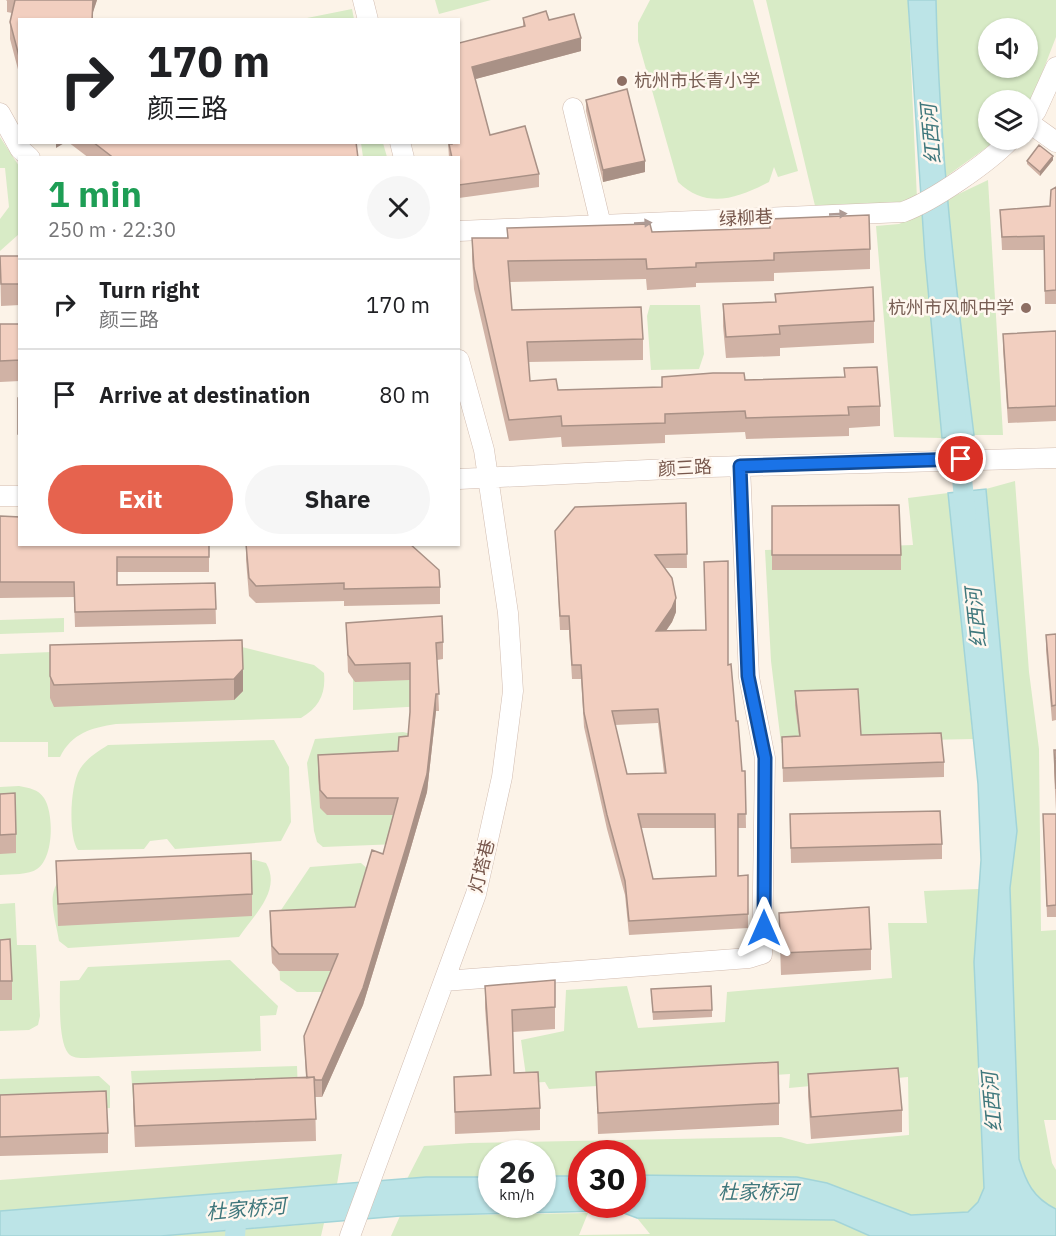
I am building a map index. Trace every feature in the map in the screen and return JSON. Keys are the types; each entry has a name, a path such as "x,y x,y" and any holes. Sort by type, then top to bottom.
{"street":[{"path":"363,0 368,18"},
{"path":"1038,107 1056,67"},
{"path":"573,108 601,225"},
{"path":"0,113 20,149 28,156"},
{"path":"1038,128 1056,142"},
{"name":"绿柳巷","path":"460,231 881,214 915,208 1000,150"},
{"name":"灯塔巷","path":"352,1231 476,894 502,777 513,691 508,613 484,450 460,364"},
{"name":"颜三路","path":"460,479 740,466 1056,458"},
{"path":"444,981 749,958 762,954 764,945 765,758 748,676 740,466"},
{"path":"0,496 18,496"}],"green space":[{"path":"435,0 491,0 439,14"},
{"path":"650,0 753,0 798,171 778,177 774,167 769,182 746,193 723,198 711,199 700,196 678,182 638,41 638,23"},
{"path":"766,0 908,0 917,199 912,206 816,210"},
{"path":"936,0 1056,0 1056,37 1035,90 978,90 978,150 983,150 944,178 938,92"},
{"path":"352,9 354,18 307,18"},
{"path":"0,137 18,164 18,235 0,251 0,219 9,207 5,168 0,168"},
{"path":"361,144 383,144 387,156 363,156"},
{"path":"988,180 1003,435 974,435 946,200"},
{"path":"922,213 942,438 894,437 876,226 899,224"},
{"path":"650,305 700,305 704,354 699,369 651,370 647,316"},
{"path":"1015,481 1029,672 1039,749 1041,931 1056,930 1056,1120 1044,1120 1052,1163 1056,1170 1056,1209 1036,1194 1024,1175 1019,1159 1010,888 1017,831 986,489"},
{"path":"948,493 973,739 781,743 771,661 765,550 913,545 908,498"},
{"path":"64,618 64,632 0,634 0,620"},
{"path":"234,645 314,665 324,673 324,687 317,704 301,718 116,724 90,730 76,737 60,757 48,757 48,742 0,742 0,654"},
{"path":"418,649 425,706 353,710 353,654"},
{"path":"403,732 416,735 398,844 323,847 317,842 314,831 307,763 315,739"},
{"path":"274,740 289,767 291,822 281,841 175,849 167,839 150,841 144,849 78,850 72,822 74,786 80,769 108,745"},
{"path":"0,787 30,788 44,798 50,814 49,846 43,863 34,871 0,875"},
{"path":"255,860 266,863 271,883 264,902 239,937 68,948 59,941 53,909 54,891 57,883 74,868"},
{"path":"361,863 377,877 346,992 297,992 280,980 277,916 310,867"},
{"path":"979,889 974,962 984,1189 978,1202 968,1212 911,1215 827,1183 797,1177 646,1175 646,1140 626,1140 781,1137 807,1144 909,1135 908,1077 789,1088 790,1074 549,1089 545,1082 527,1083 521,1040 564,1031 566,990 627,986 638,1028 725,1022 727,992 892,978 888,923 927,923 924,891"},
{"path":"15,903 17,945 36,945 40,1016 38,1025 29,1030 0,1031 0,904"},
{"path":"230,960 278,1006 276,1015 260,1016 261,1051 86,1058 74,1057 68,1053 61,1029 60,981 79,980 88,967"},
{"path":"297,1066 298,1092 133,1099 131,1071"},
{"path":"99,1076 110,1086 110,1108 0,1114 0,1079"},
{"path":"556,1141 568,1141 568,1176 556,1176"},
{"path":"478,1143 478,1177 407,1179 424,1146"},
{"path":"342,1154 337,1184 0,1211 0,1180"},
{"path":"568,1213 568,1218 586,1218 579,1235 650,1234 637,1218 834,1220 870,1236 391,1236 400,1216 478,1215 478,1218 556,1218 556,1214"},
{"path":"324,1223 321,1236 161,1236"}],"water":[{"path":"908,0 936,0 945,164 974,435 942,438 925,257"},
{"name":"杜家桥河","path":"986,489 1017,831 1010,888 1019,1159 1024,1175 1036,1194 1056,1209 1056,1236 870,1236 834,1220 637,1218 646,1218 646,1175 797,1177 827,1183 911,1215 968,1212 978,1202 984,1188 974,962 981,860 978,784 948,493"},
{"path":"556,1176 568,1176 568,1212 556,1212"},
{"name":"杜家桥河","path":"426,1177 478,1177 478,1214 400,1216 161,1236 0,1236 0,1211"}],"building":[{"path":"15,0 93,0 92,18 18,18 18,52 10,22"},
{"path":"546,11 549,20 574,14 581,38 472,67 490,135 525,126 539,174 460,185 460,156 452,156 449,144 460,144 460,43 525,26 523,18"},
{"path":"627,89 645,161 603,170 586,100"},
{"path":"96,144 356,144 358,156 111,156"},
{"path":"1038,146 1053,156 1040,172 1027,161 1035,150 1038,150"},
{"path":"1056,187 1056,290 1045,291 1044,236 1002,237 1000,210 1050,206 1051,190"},
{"path":"869,215 870,249 774,253 774,260 696,263 696,267 647,269 646,259 508,261 512,310 641,307 643,339 527,342 530,381 556,379 558,390 662,387 662,377 744,373 745,380 845,377 844,368 877,367 880,406 848,407 849,415 746,418 745,411 665,414 665,423 562,426 561,416 509,420 474,268 472,238 508,238 507,228 650,224 652,232 770,228 769,219"},
{"path":"0,256 18,256 18,284 1,284"},
{"path":"873,287 874,321 779,326 780,334 726,337 723,304 776,302 775,294"},
{"path":"0,324 18,324 18,360 0,361"},
{"path":"1056,331 1056,406 1008,408 1003,334"},
{"path":"686,503 687,554 655,555 672,578 676,598 656,631 706,630 704,562 728,561 728,665 731,664 742,771 745,771 746,814 738,814 738,876 748,875 748,914 629,921 625,881 607,815 584,713 581,665 572,665 569,616 560,616 555,531 575,507","holes":["658,709 666,773 627,774 612,711","638,814 715,814 716,876 653,879"]},
{"path":"899,505 901,555 772,555 772,506"},
{"path":"0,516 18,517 18,546 209,546 209,557 117,557 117,585 215,583 216,609 75,612 74,582 0,582"},
{"path":"246,546 412,546 439,570 440,587 344,589 344,583 256,586 249,578"},
{"path":"442,616 443,642 436,643 439,694 436,694 427,774 407,844 363,988 322,1080 315,1080 314,1077 307,1078 304,1036 338,954 279,954 272,946 270,911 355,907 372,850 383,854 398,798 327,798 320,790 318,755 398,751 399,737 408,736 410,663 355,665 348,655 346,623"},
{"path":"1056,634 1056,705 1052,706 1046,635"},
{"path":"242,640 243,669 234,679 54,685 50,676 50,645"},
{"path":"858,689 861,735 941,733 944,762 783,768 782,737 800,736 795,691"},
{"path":"1054,750 1056,750 1056,789"},
{"path":"15,793 16,834 0,835 0,794"},
{"path":"940,811 942,844 791,848 790,814"},
{"path":"1043,814 1056,814 1056,905 1047,906"},
{"path":"251,853 252,894 58,904 56,861"},
{"path":"869,907 871,949 781,953 779,913"},
{"path":"10,939 12,981 0,981 0,940"},
{"path":"555,980 555,1007 512,1010 514,1073 538,1072 540,1108 455,1112 454,1077 491,1075 485,986"},
{"path":"711,986 712,1010 653,1012 651,989"},
{"path":"778,1062 779,1103 598,1113 596,1072"},
{"path":"898,1068 902,1110 811,1117 808,1074"},
{"path":"314,1077 316,1119 135,1126 133,1084"},
{"path":"106,1091 108,1133 0,1137 0,1095"}],"waterway":[{"name":"红西河","path":"955,412 966,517"},
{"name":"杜家桥河","path":"235,1236 237,1211"}],"place":[{"name":"杭州市长青小学","path":"622,81"},
{"name":"杭州市风帆中学","path":"1026,308"}],"route":[{"path":"764,928 765,758 755,697 748,676 740,466 961,459"}]}
